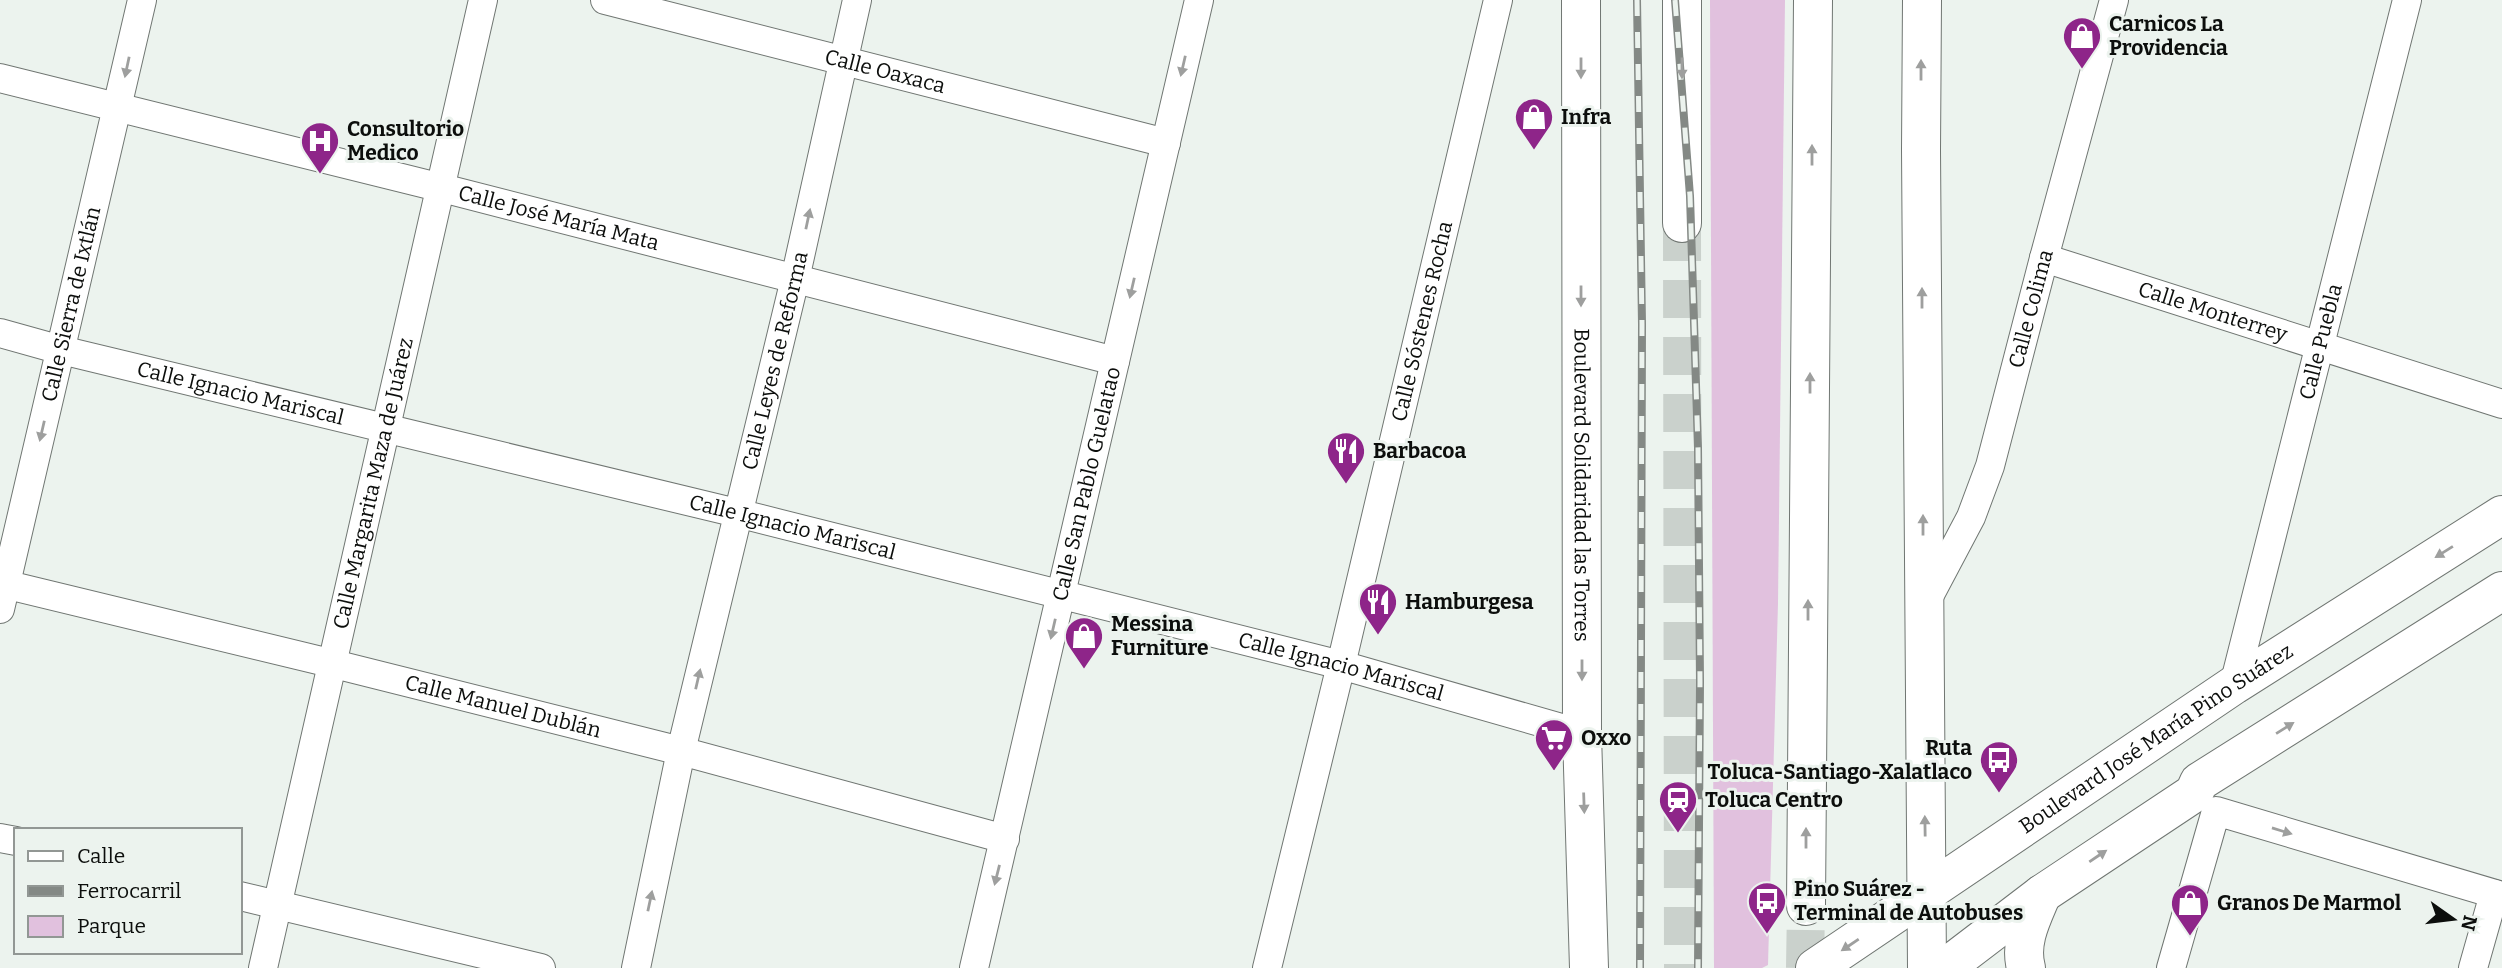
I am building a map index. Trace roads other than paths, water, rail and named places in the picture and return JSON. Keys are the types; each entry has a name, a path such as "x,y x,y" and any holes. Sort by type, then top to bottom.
{"main road":[{"name":"Boulevard Solidaridad las Torres","path":"1581,0 1582,734 1589,968"},
{"path":"1682,0 1682,223"},
{"path":"1806,906 1813,0"},
{"path":"1922,0 1923,607 1927,968"},
{"name":"Boulevard José María Pino Suárez","path":"1815,968 2234,685 2502,515"},
{"path":"1945,968 2042,894 2194,793 2199,782 2502,591"},
{"path":"2026,968 2026,934 2042,894"}],"street":[{"name":"Calle Sierra de Ixtlán","path":"2,592 142,0"},
{"name":"Calle Margarita Maza de Juárez","path":"263,968 330,663 442,188 483,0"},
{"name":"Calle Oaxaca","path":"606,0 1166,142"},
{"name":"Calle Leyes de Reforma","path":"636,968 681,751 795,279 857,0"},
{"name":"Calle San Pablo Guelatao","path":"974,968 1199,0"},
{"name":"Calle Sóstenes Rocha","path":"1267,968 1498,0"},
{"name":"Calle Colima","path":"1923,607 1971,517 1990,466 2115,0"},
{"name":"Calle Puebla","path":"2234,685 2407,0"},
{"name":"Calle José María Mata","path":"0,78 442,188 1115,361"},
{"name":"Calle Monterrey","path":"2044,258 2502,404"},
{"name":"Calle Ignacio Mariscal","path":"0,333 737,513 1341,665 1582,734"},
{"name":"Calle Manuel Dublán","path":"2,592 330,663 681,751 1006,839"},
{"path":"2171,968 2216,811 2498,895 2473,968"},
{"path":"242,896 541,968"}],"tunnel":[{"path":"1682,223 1683,968"},
{"path":"1805,968 1806,906"}],"railway":[{"path":"1637,0 1642,324 1640,968"},
{"path":"1675,0 1690,196 1698,448 1698,968"}],"place":[{"name":"Carnicos La Providencia","path":"2082,70"},
{"name":"Infra","path":"1534,151"},
{"name":"Consultorio Medico","path":"320,175"},
{"name":"Barbacoa","path":"1346,485"},
{"name":"Hamburgesa","path":"1378,636"},
{"name":"Messina Furniture","path":"1084,670"},
{"name":"Oxxo","path":"1554,772"},
{"name":"Ruta Toluca-Santiago-Xalatlaco","path":"1999,794"},
{"name":"Toluca Centro","path":"1678,834"},
{"name":"Pino Suárez - Terminal de Autobuses","path":"1767,935"},
{"name":"Granos De Marmol","path":"2190,937"}]}
